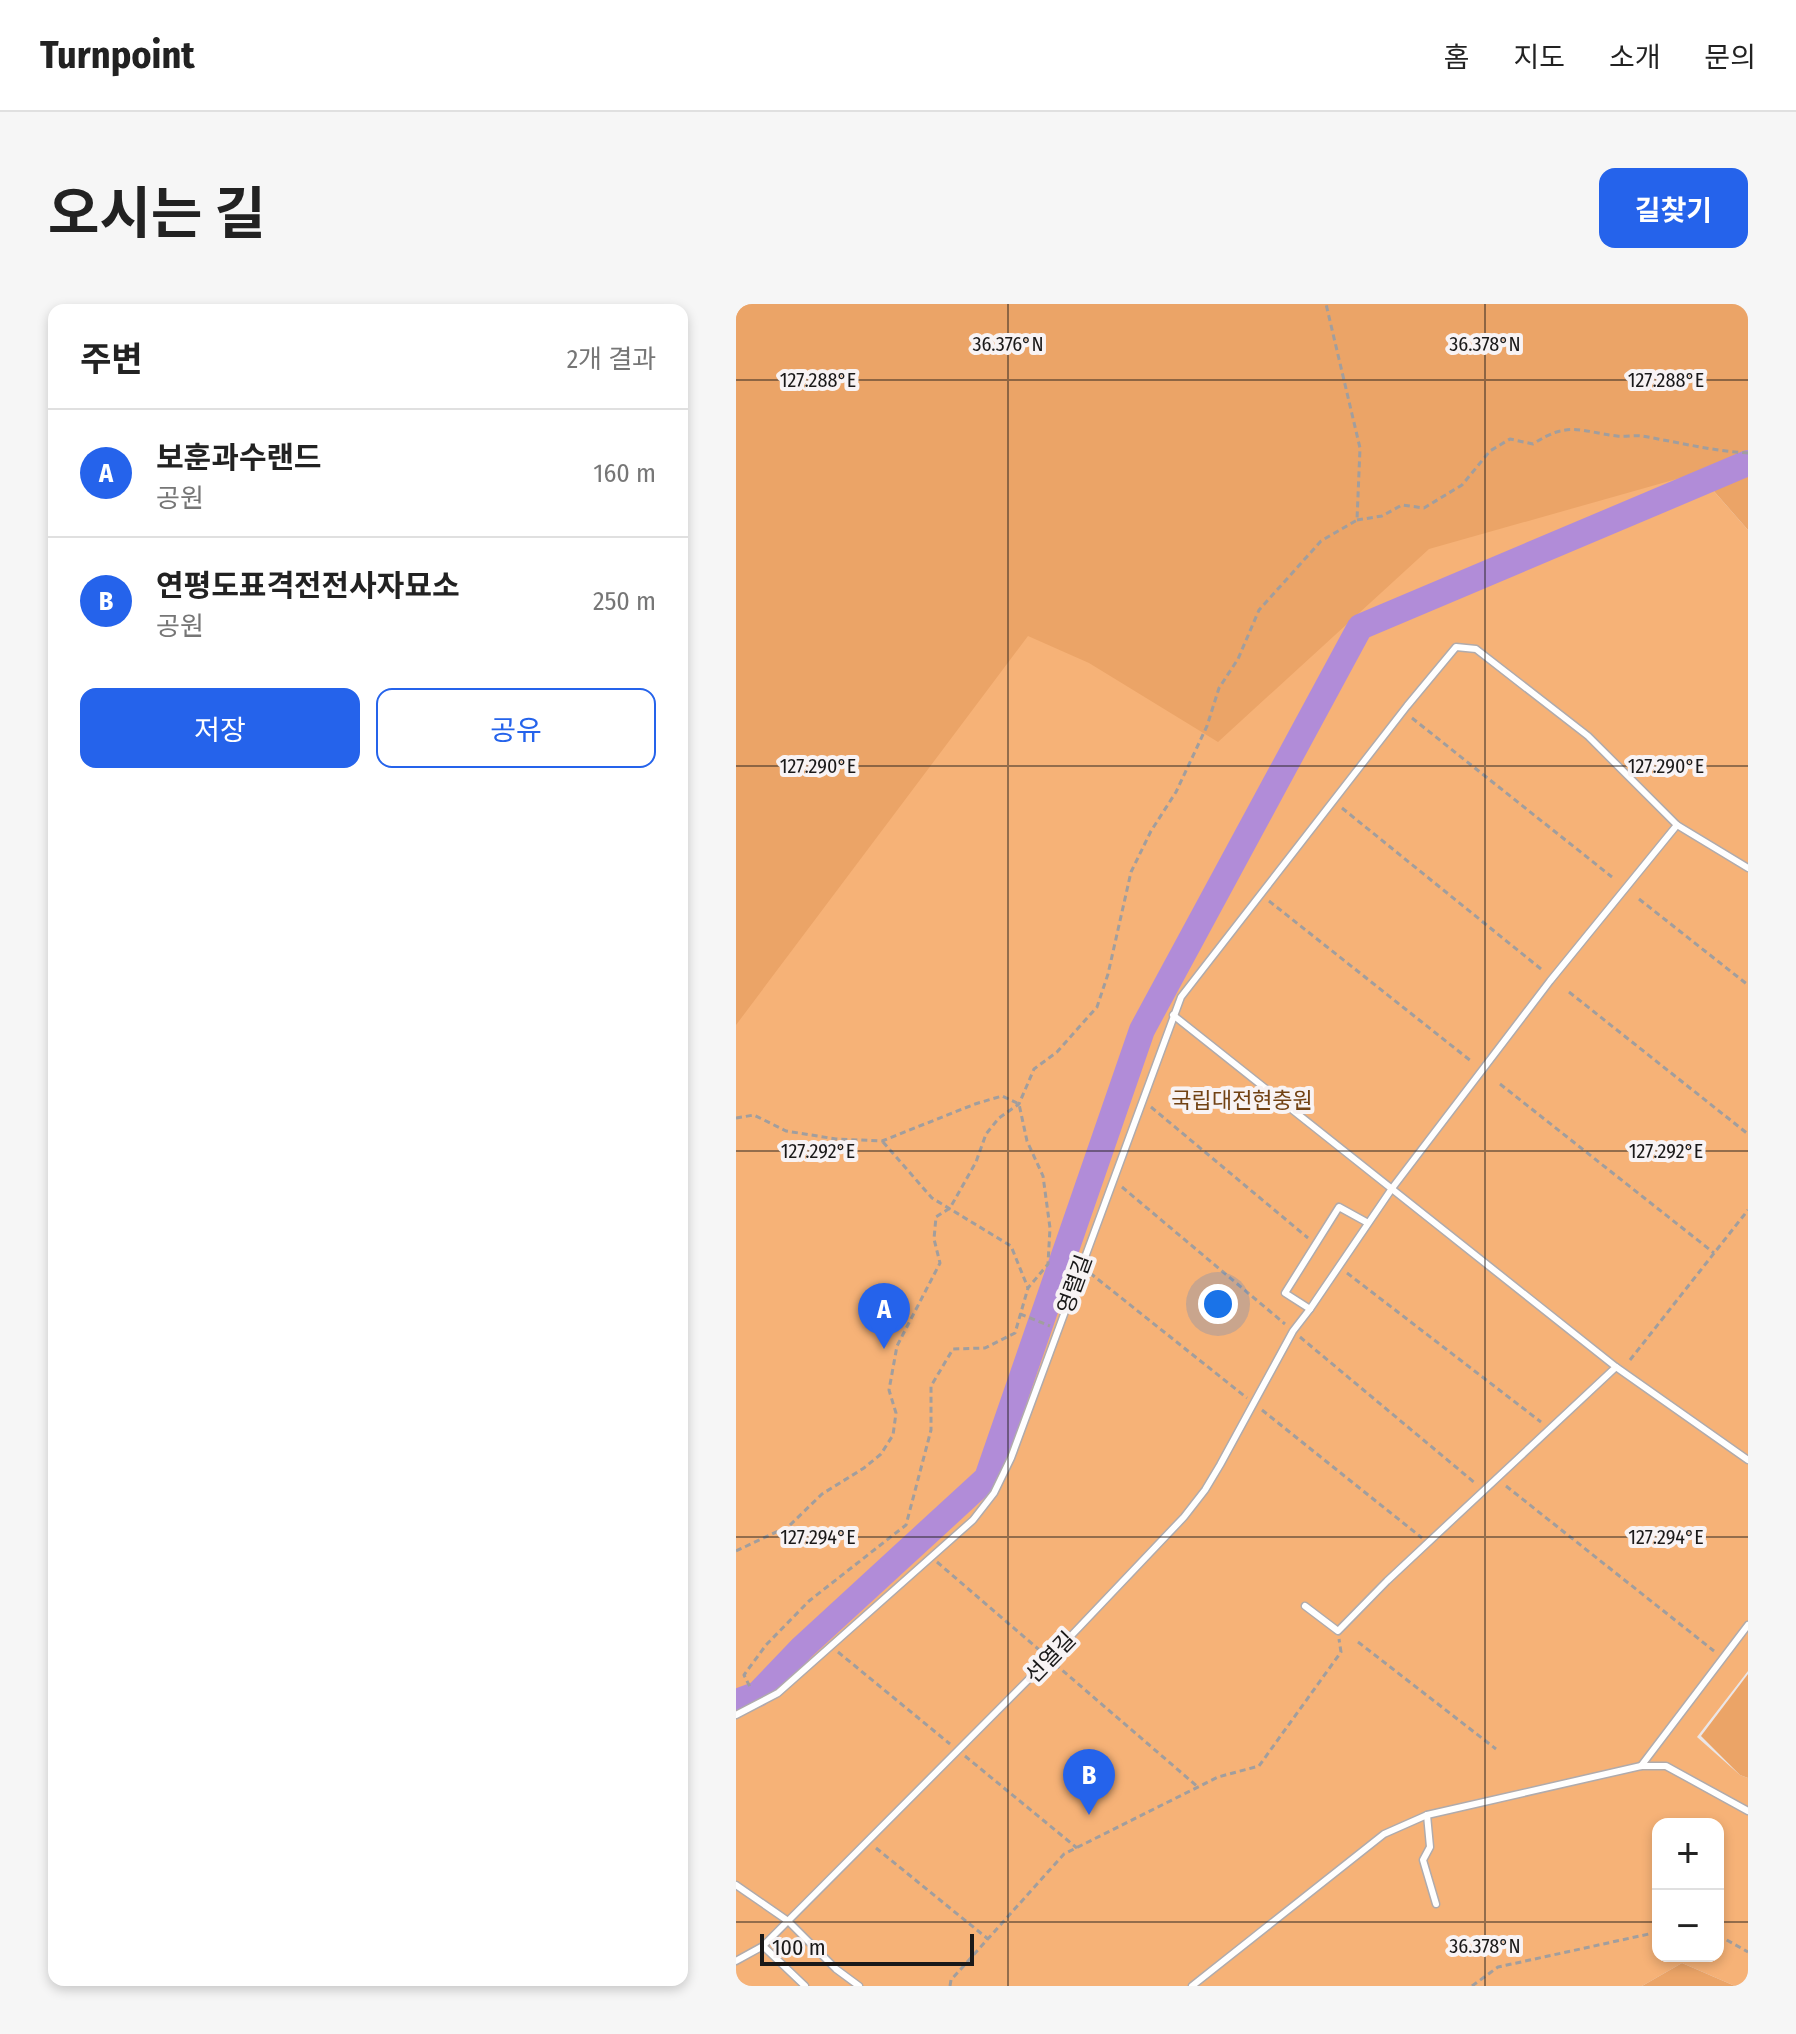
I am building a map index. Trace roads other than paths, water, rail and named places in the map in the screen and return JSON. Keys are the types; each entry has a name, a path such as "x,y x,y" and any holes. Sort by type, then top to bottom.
{"lane":[{"name":"영렬길","path":"736,1715 778,1693 973,1520 994,1493 1011,1458 1181,997 1402,711 1456,647 1476,649 1588,736 1677,825"},
{"path":"1368,1223 1339,1207 1285,1293 1310,1309 1393,1187 1550,981 1677,825 1748,868"},
{"path":"1173,1015 1616,1367 1748,1460"},
{"name":"선열길","path":"736,1961 763,1946 1049,1659 1184,1517 1205,1490 1293,1331 1310,1309"},
{"path":"1305,1606 1338,1631 1387,1581 1616,1367"},
{"path":"1641,1766 1748,1625"},
{"path":"1192,1986 1384,1834 1427,1815 1641,1766 1666,1766 1748,1811"},
{"path":"1427,1815 1430,1847 1423,1860 1436,1904"},
{"path":"736,1885 788,1921 836,1969 859,1986"},
{"path":"763,1946 805,1986"}],"waterway":[{"path":"736,1702 758,1694 802,1648 987,1478 1142,1030 1360,627 1748,463"}],"place":[{"name":"보훈과수랜드","path":"884,1349"},
{"name":"연평도표격전전사자묘소","path":"1089,1815"}],"park label":[{"name":"국립대전현충원","path":"1242,1100"}]}
